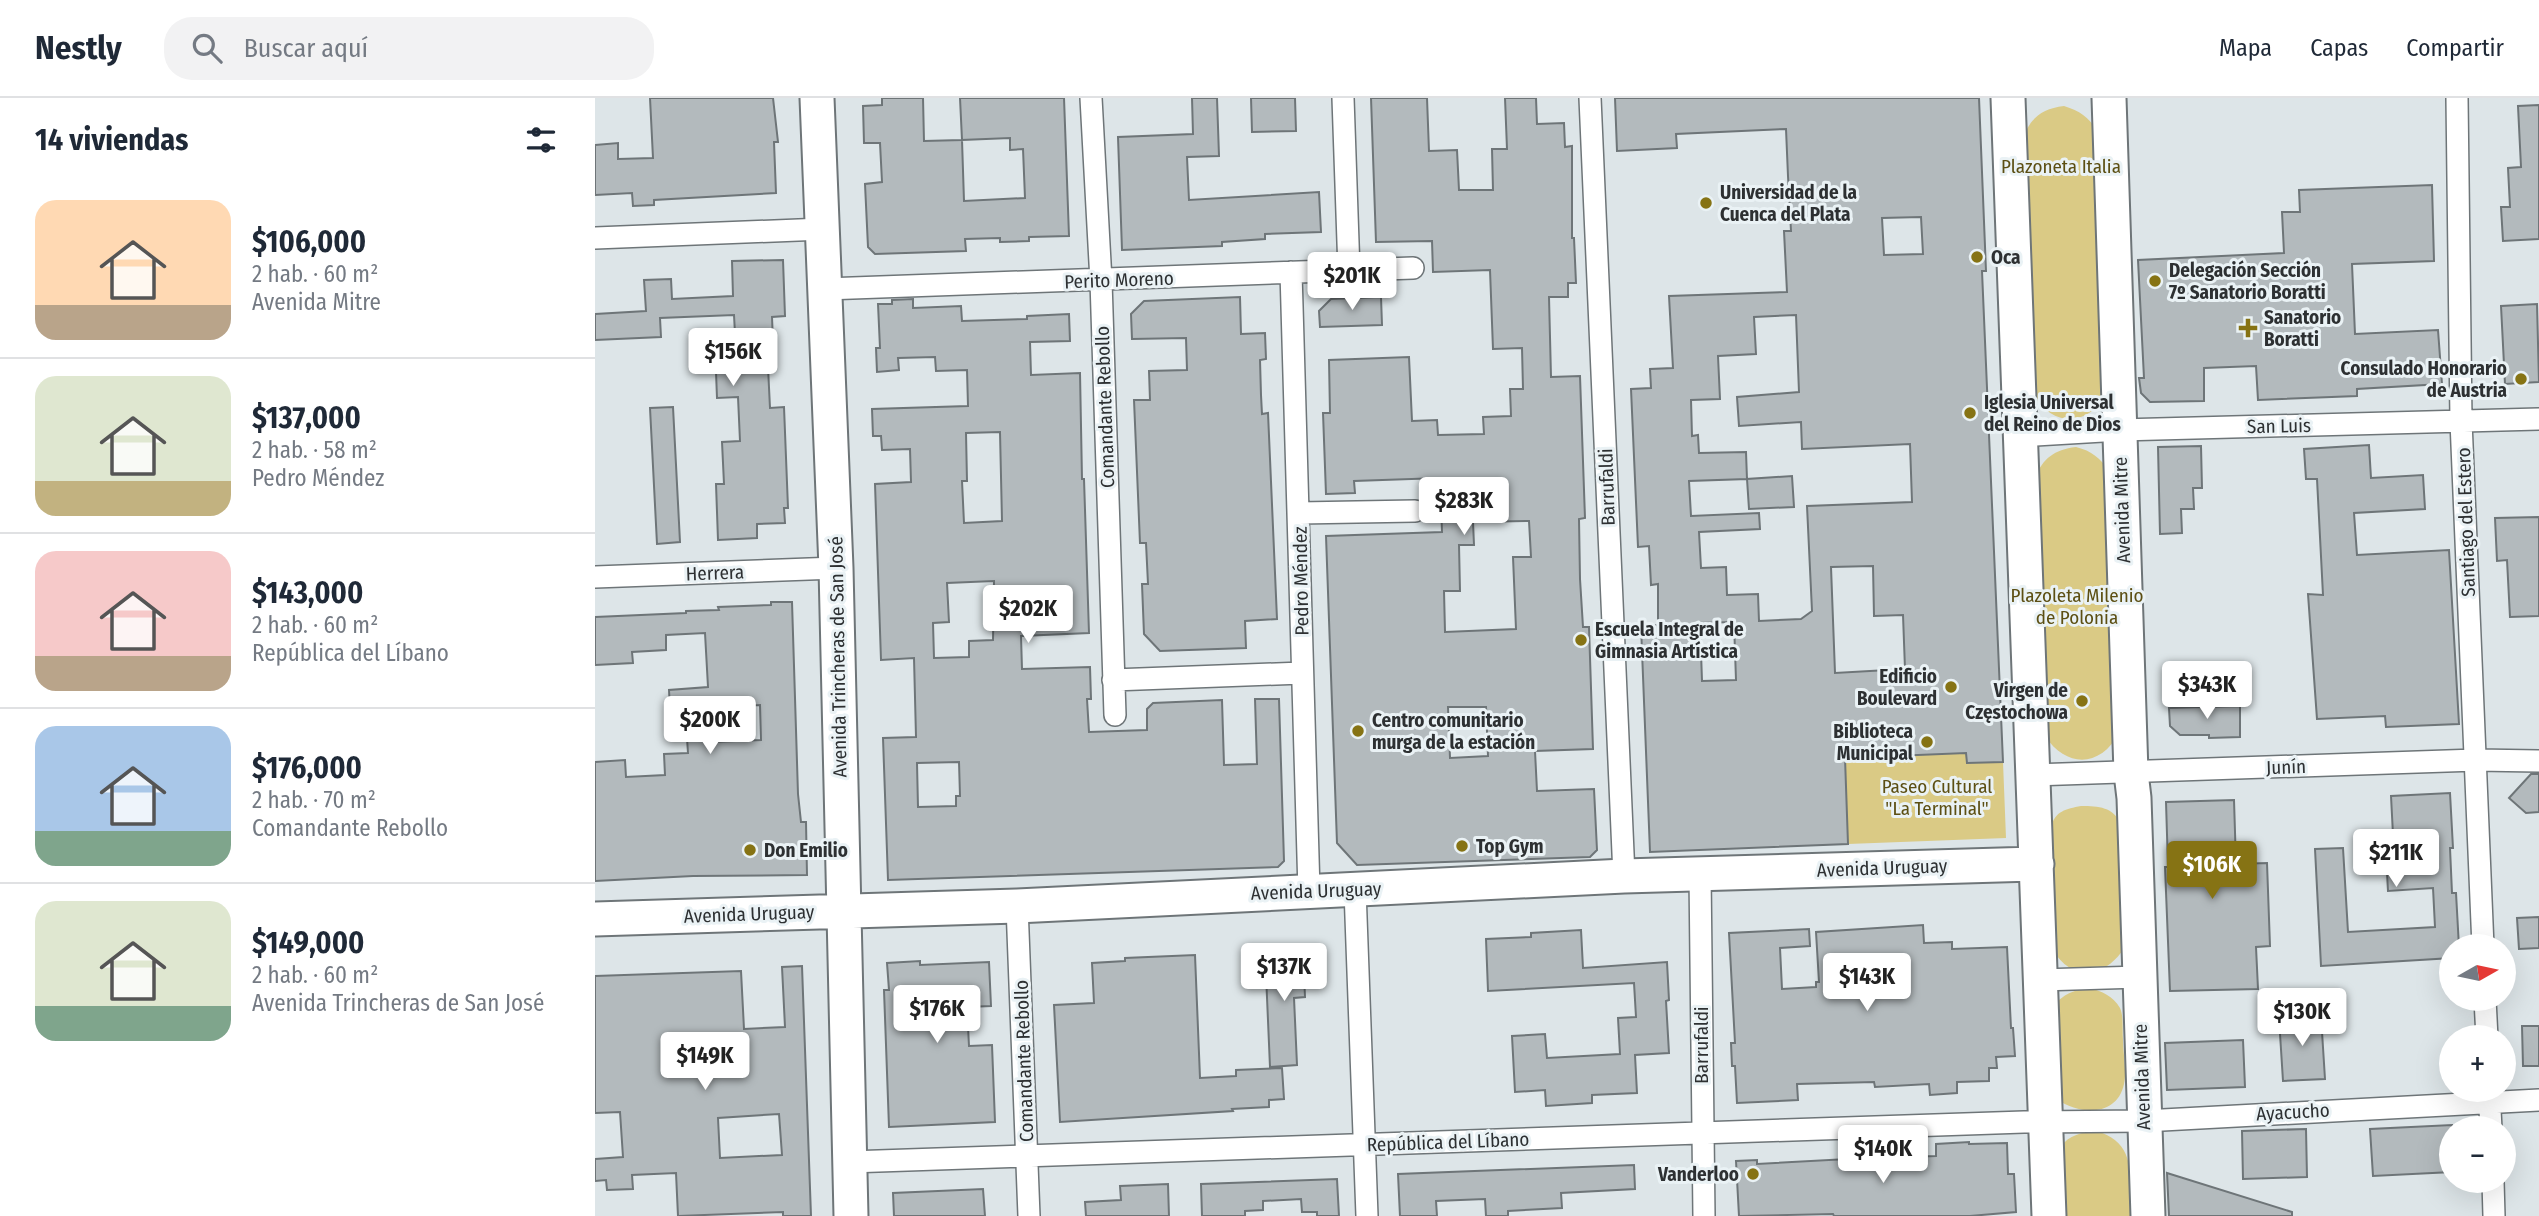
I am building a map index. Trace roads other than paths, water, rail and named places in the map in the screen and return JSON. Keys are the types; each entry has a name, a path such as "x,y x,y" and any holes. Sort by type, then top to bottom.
{"main road":[{"name":"Avenida Trincheras de San José","path":"817,98 836,568 851,1216"},
{"path":"2013,98 2020,436 2049,1216"},
{"name":"Avenida Mitre","path":"2109,98 2148,1216"},
{"name":"Avenida Uruguay","path":"595,919 1017,906 1624,876 2037,864"}],"street":[{"name":"Comandante Rebollo","path":"1091,98 1101,281 1115,715"},
{"path":"1343,98 1349,271"},
{"name":"Barrufaldi","path":"1590,98 1624,876"},
{"name":"Santiago del Estero","path":"2457,98 2461,421 2483,934"},
{"path":"595,238 823,229"},
{"name":"Perito Moreno","path":"825,289 1413,268"},
{"name":"Pedro Méndez","path":"1291,272 1309,891"},
{"name":"San Luis","path":"2020,436 2120,430 2539,419"},
{"path":"1299,513 1415,511"},
{"name":"Herrera","path":"595,578 836,568"},
{"path":"1113,680 1302,673"},
{"name":"Junín","path":"2033,775 2476,760 2539,761"},
{"name":"Barrufaldi","path":"1700,874 1704,1216"},
{"path":"1355,890 1367,1216"},
{"name":"Comandante Rebollo","path":"1017,906 1029,1216"},
{"path":"2041,980 2139,976"},
{"name":"Ayacucho","path":"2516,1098 2539,1100"},
{"name":"Ayacucho","path":"2046,1121 2144,1121 2439,1100"},
{"name":"República del Líbano","path":"849,1162 2046,1121"},
{"path":"2493,1193 2494,1216"}],"place":[{"name":"Universidad de la Cuenca del Plata","path":"1706,203"},
{"name":"Oca","path":"1977,257"},
{"name":"Delegación Sección 7º Sanatorio Boratti","path":"2155,281"},
{"name":"Sanatorio Boratti","path":"2248,328"},
{"name":"Consulado Honorario de Austria","path":"2521,379"},
{"name":"Iglesia Universal del Reino de Dios","path":"1970,413"},
{"name":"Escuela Integral de Gimnasia Artística","path":"1581,640"},
{"name":"Edificio Boulevard","path":"1951,687"},
{"name":"Virgen de Częstochowa","path":"2082,701"},
{"name":"Centro comunitario murga de la estación","path":"1358,731"},
{"name":"Biblioteca Municipal","path":"1927,742"},
{"name":"Top Gym","path":"1462,846"},
{"name":"Don Emilio","path":"750,850"},
{"name":"Vanderloo","path":"1753,1174"}],"park label":[{"name":"Plazoneta Italia","path":"2061,166"},
{"name":"Plazoleta Milenio de Polonia","path":"2077,606"},
{"name":"Paseo Cultural \"La Terminal\"","path":"1937,797"}]}
